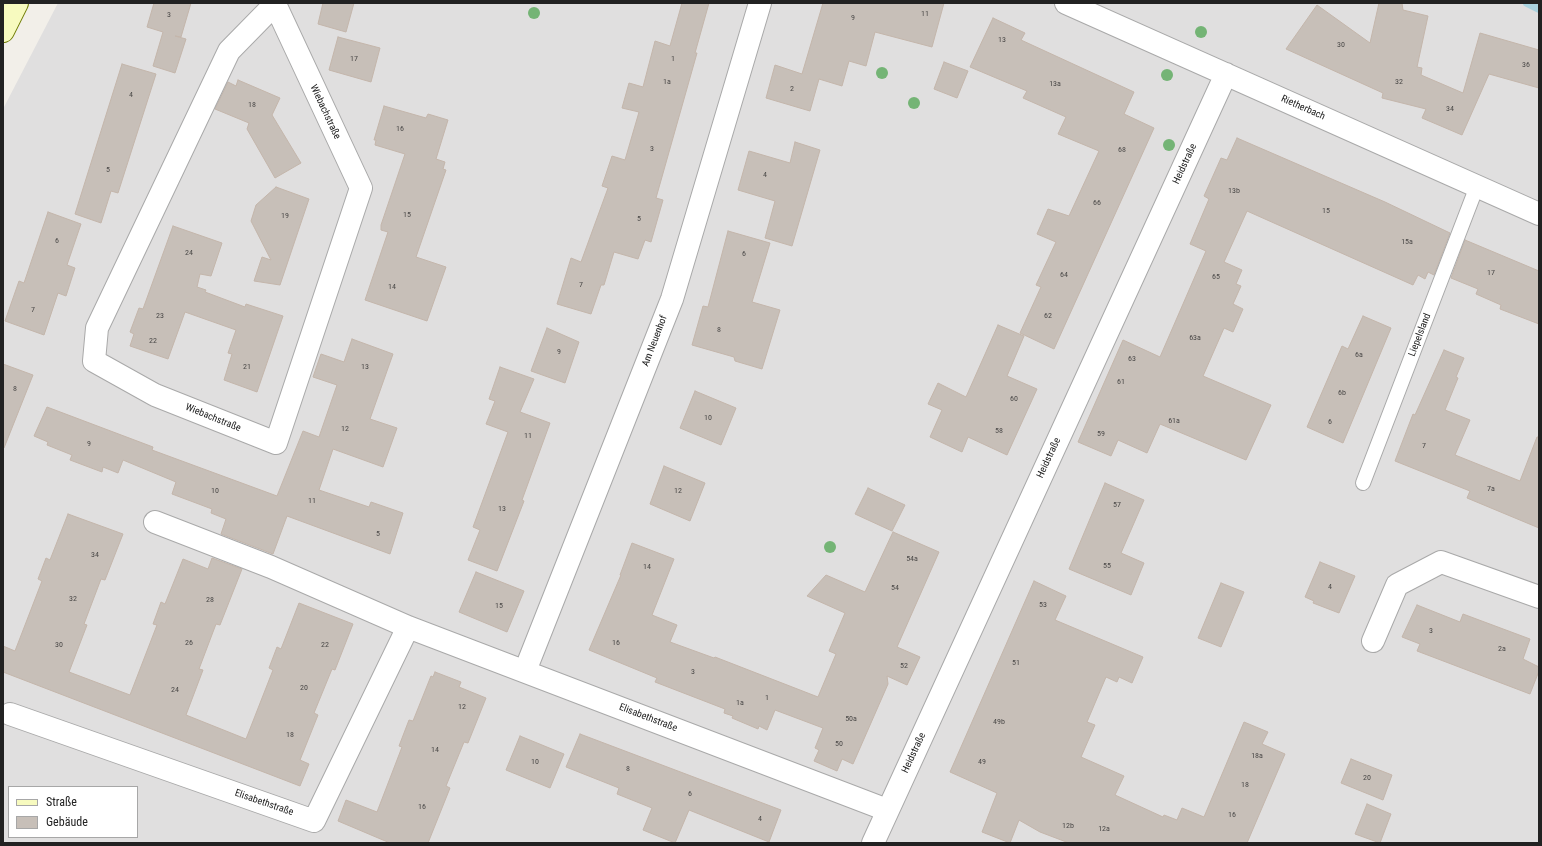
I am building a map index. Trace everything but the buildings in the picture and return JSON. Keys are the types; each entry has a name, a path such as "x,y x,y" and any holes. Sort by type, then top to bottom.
{"main road":[{"path":"3,32 17,3"}],"street":[{"name":"Am Neuenhof","path":"525,671 672,299 760,3"},
{"name":"Rietherbach","path":"1066,3 1539,214"},
{"name":"Wiebachstraße","path":"275,4 361,188 276,443 155,395 94,362 97,328 229,51 275,4"},
{"name":"Heidstraße","path":"873,843 1226,74"},
{"name":"Elisabethstraße","path":"155,522 271,567 408,627 888,810"},
{"path":"1373,641 1397,585 1441,562 1539,597"},
{"name":"Elisabethstraße","path":"10,714 314,821 408,627"}],"lane":[{"name":"Liepelsland","path":"1363,483 1477,186"}],"shaded area":[{"path":"58,3 1539,3 1539,843 3,843 3,109"}],"waterway":[{"path":"1527,3 1539,9"}]}
